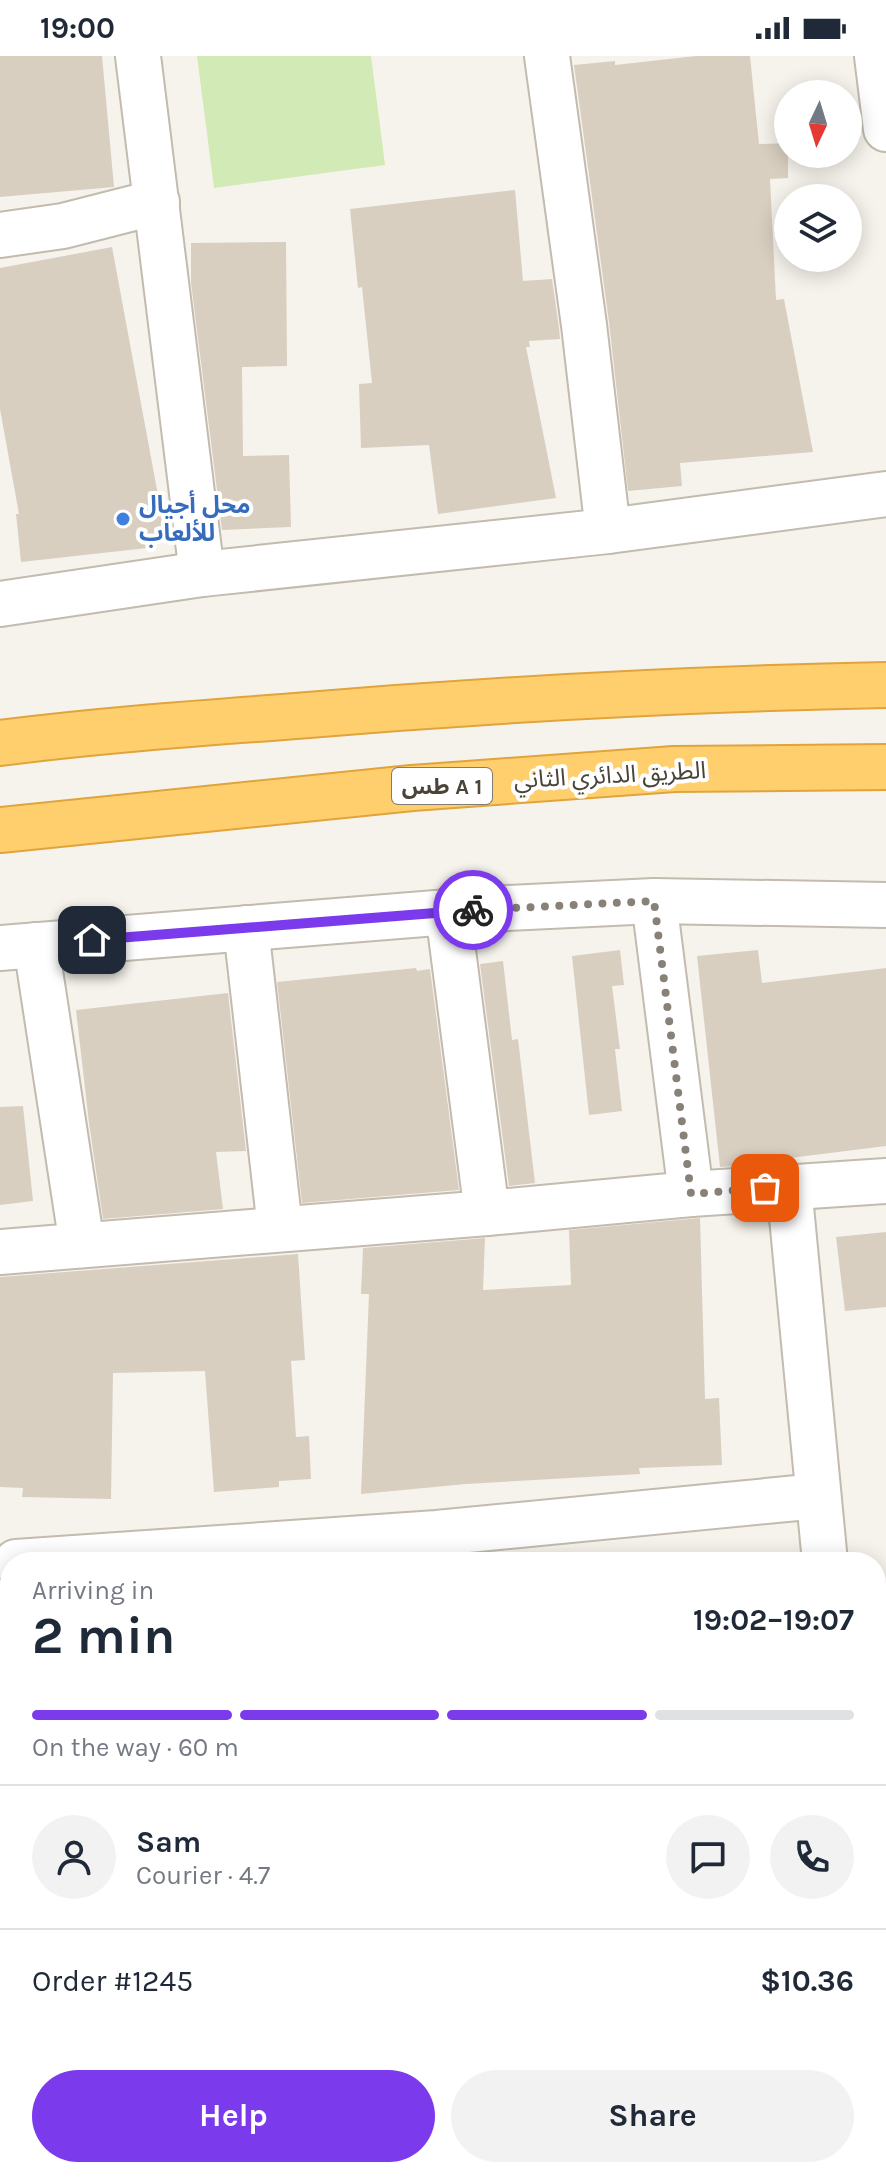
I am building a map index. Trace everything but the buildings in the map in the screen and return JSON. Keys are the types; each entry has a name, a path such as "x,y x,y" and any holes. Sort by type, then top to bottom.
{"highway":[{"path":"0,743 66,734 418,706 762,688 886,685"},
{"name":"الطريق الدائري الثاني","path":"0,830 412,788 674,769 886,767"}],"street":[{"path":"138,56 202,574"},
{"path":"547,56 584,325 608,531"},
{"path":"877,56 886,129"},
{"path":"0,235 63,226 157,202"},
{"path":"0,604 202,574 608,531 886,494"},
{"path":"82,1245 18,946 448,912 654,901 886,905"},
{"path":"654,901 691,1194"},
{"path":"448,912 487,1213"},
{"path":"246,928 280,1228"},
{"path":"0,1252 789,1186 886,1181"},
{"path":"789,1186 824,1552"},
{"path":"297,1552 438,1547 818,1496"}],"green space":[{"path":"197,56 371,56 385,165 214,188"}],"way so far":[{"path":"473,910 654,901 691,1194 765,1188"}],"place":[{"name":"محل أجيال للألعاب","path":"123,519"}],"route":[{"path":"92,940 473,910"}]}
